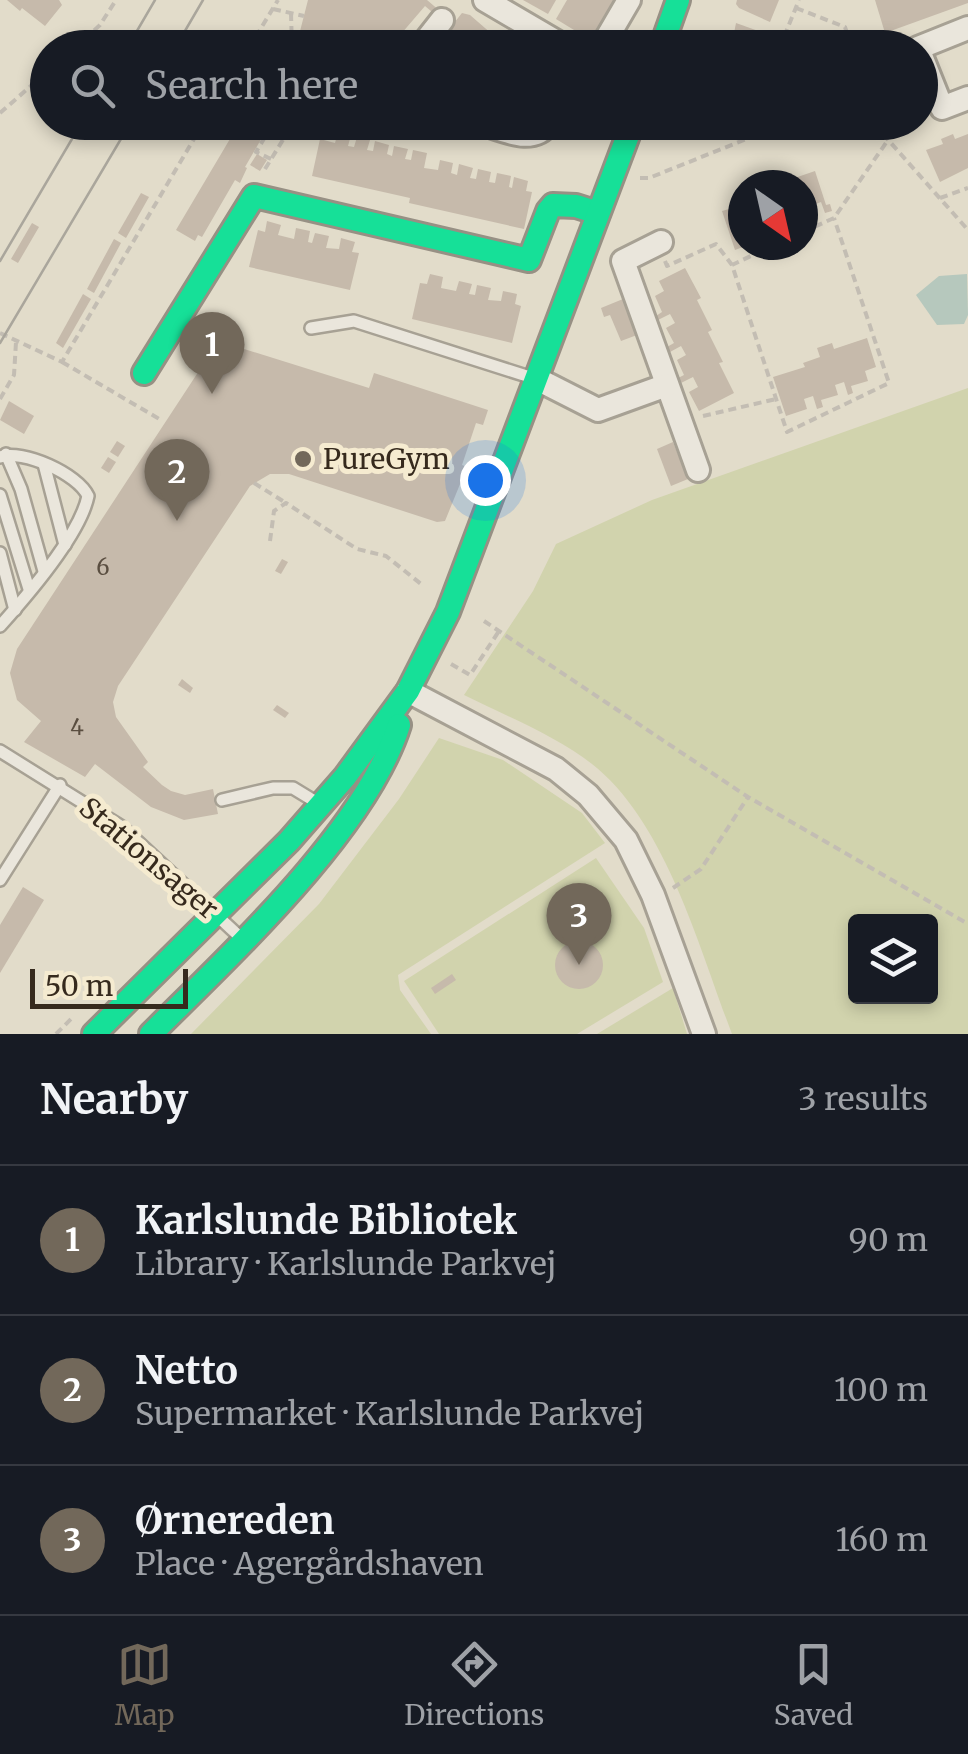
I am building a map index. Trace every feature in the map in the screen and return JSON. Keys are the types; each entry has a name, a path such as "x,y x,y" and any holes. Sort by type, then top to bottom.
{"street":[{"path":"485,0 536,30"},
{"path":"612,30 628,0"},
{"path":"667,30 678,0"},
{"path":"938,41 968,28"},
{"path":"938,98 942,108 968,98"},
{"path":"151,1034 286,895 345,821 394,745 408,692 448,612 627,140"},
{"path":"144,373 254,196 529,260 553,204 564,201 598,213"},
{"path":"659,244 623,261 698,470"},
{"path":"537,379 598,410 666,385"},
{"path":"94,1034 321,806 408,692"},
{"path":"408,692 556,769 588,794 626,840 653,895 704,1034"}],"lane":[{"path":"310,328 354,321 537,379"},
{"path":"0,626 15,610 29,589 44,572 64,545 85,510 88,496 76,479 20,455 3,455 21,489 44,572"},
{"path":"44,464 64,545"},
{"path":"0,495 29,589"},
{"path":"0,553 15,610"},
{"name":"Stationsager","path":"0,751 122,827 243,940"},
{"path":"0,880 60,785"},
{"path":"222,800 273,788 293,788 345,821"}],"path":[{"path":"95,30 116,0"},
{"path":"260,30 278,0"},
{"path":"787,30 799,0"},
{"path":"796,8 846,30"},
{"path":"272,9 304,16"},
{"path":"291,13 291,30"},
{"path":"0,113 30,87"},
{"path":"62,362 193,140"},
{"path":"263,140 256,152 271,160"},
{"path":"262,196 263,173 283,140"},
{"path":"614,176 648,178 744,140"},
{"path":"818,225 834,218 888,140 968,230"},
{"path":"940,198 968,188"},
{"path":"659,244 667,266 716,244 732,264 787,432 889,383 834,218"},
{"path":"732,264 741,260"},
{"path":"0,333 62,362 162,420"},
{"path":"0,399 14,375 16,342"},
{"path":"680,422 776,398"},
{"path":"254,483 357,549 386,556 421,584"},
{"path":"270,541 274,511 286,503"},
{"path":"484,621 748,797 968,924"},
{"path":"428,651 470,675 499,631"},
{"path":"653,895 681,884 701,869 748,797"}],"green space":[{"path":"968,388 968,1034 732,1034 677,888 660,852 618,789 563,744 464,695 533,591 556,544 652,500"},
{"path":"439,738 503,760 582,813 605,843 398,975 400,990 431,1034 191,1034 319,904 399,799"},
{"path":"596,858 644,928 663,982 577,1034 439,1034 404,981"},
{"path":"673,988 687,1034 597,1034"}],"shaded area":[{"path":"967,274 968,315 964,324 937,325 916,295 939,276"}],"building":[{"path":"7,0 59,0 62,5 45,26"},
{"path":"308,0 427,0 454,23 462,13 487,30 450,30 425,6 404,30 300,30"},
{"path":"523,0 556,0 548,14"},
{"path":"567,0 616,0 598,30 574,30 556,19"},
{"path":"737,0 779,0 770,22 739,8"},
{"path":"875,0 968,0 893,30 884,30"},
{"path":"736,23 755,30 735,30"},
{"path":"953,134 955,139 968,134 968,168 940,182 926,150 943,144 941,139"},
{"path":"229,140 261,140 240,183 235,180 202,237 198,235 195,241 176,230"},
{"path":"320,140 350,140 348,146 354,147 356,140 370,140 367,150 373,151 375,141 389,145 387,154 392,156 394,146 408,149 405,159 411,160 413,150 427,153 424,168 438,170 440,160 453,163 451,173 457,175 459,164 473,168 470,178 476,179 478,169 491,172 489,182 495,183 497,173 511,176 512,188 514,177 528,181 526,191 532,192 524,229 312,176"},
{"path":"257,154 267,160 260,171 250,165"},
{"path":"818,180 832,211 825,213 821,202 818,203"},
{"path":"141,193 149,197 126,238 118,233"},
{"path":"267,221 281,225 278,235 294,239 296,228 310,231 308,242 312,243 315,233 329,236 326,248 339,249 341,238 355,242 352,252 359,253 350,290 249,267 258,230 265,232"},
{"path":"32,223 39,227 18,263 11,259"},
{"path":"114,239 121,243 94,293 87,289"},
{"path":"685,268 701,298 697,300 712,330 708,332 734,393 699,411 689,392 698,387 693,377 681,383 678,378 684,375 677,360 686,355 681,346 670,352 667,347 674,343 666,328 675,323 670,314 658,320 656,316 662,312 655,296 664,291 659,281"},
{"path":"430,274 443,277 441,288 456,291 459,281 472,284 469,294 475,295 477,285 491,288 488,300 501,301 503,291 517,294 515,304 521,306 512,343 412,319 420,283 427,284"},
{"path":"83,294 91,299 63,348 56,343"},
{"path":"623,299 637,335 621,341 610,315 604,317 601,308"},
{"path":"867,338 876,367 865,371 868,381 851,386 853,393 848,395 844,382 835,385 838,395 821,400 823,407 817,409 813,396 804,399 807,409 786,416 773,377 805,367 803,363 820,357 817,348 832,343 834,349"},
{"path":"225,343 369,388 374,373 488,410 483,425 476,423 462,465 467,467 445,521 437,522 289,474 270,474 250,486 118,686 113,702 116,717 148,762 143,767 162,785 185,795 213,789 218,814 184,820 151,807 95,764 85,777 24,742 41,721 17,700 10,673 17,649 212,351"},
{"path":"9,401 34,416 24,434 0,420"},
{"path":"117,441 125,446 118,457 110,452"},
{"path":"673,442 688,479 671,486 657,449"},
{"path":"108,457 116,462 109,473 101,468"},
{"path":"282,559 288,562 281,574 275,571"},
{"path":"182,679 193,688 190,693 178,685"},
{"path":"277,705 289,713 285,718 273,710"},
{"path":"23,887 44,900 0,973 0,925"},
{"path":"579,941 596,948 603,965 596,982 579,989 562,982 555,965 562,948"},
{"path":"452,974 456,980 435,994 431,988"}],"tram line":[{"path":"138,30 155,0"},
{"path":"186,30 203,0"},
{"path":"0,261 71,140"},
{"path":"0,343 120,140"}],"traffic: fast":[{"path":"667,30 678,0"},
{"path":"94,1034 289,841 345,777 408,691 448,612 626,140"},
{"path":"144,373 254,196 529,260 553,205 576,206 598,213"},
{"path":"151,1034 292,890 326,849 382,765 399,725"}],"place":[{"name":"Karlslunde Bibliotek","path":"212,394"},
{"name":"PureGym","path":"303,459"},
{"name":"Netto","path":"177,521"},
{"name":"Ørnereden","path":"579,965"}]}
